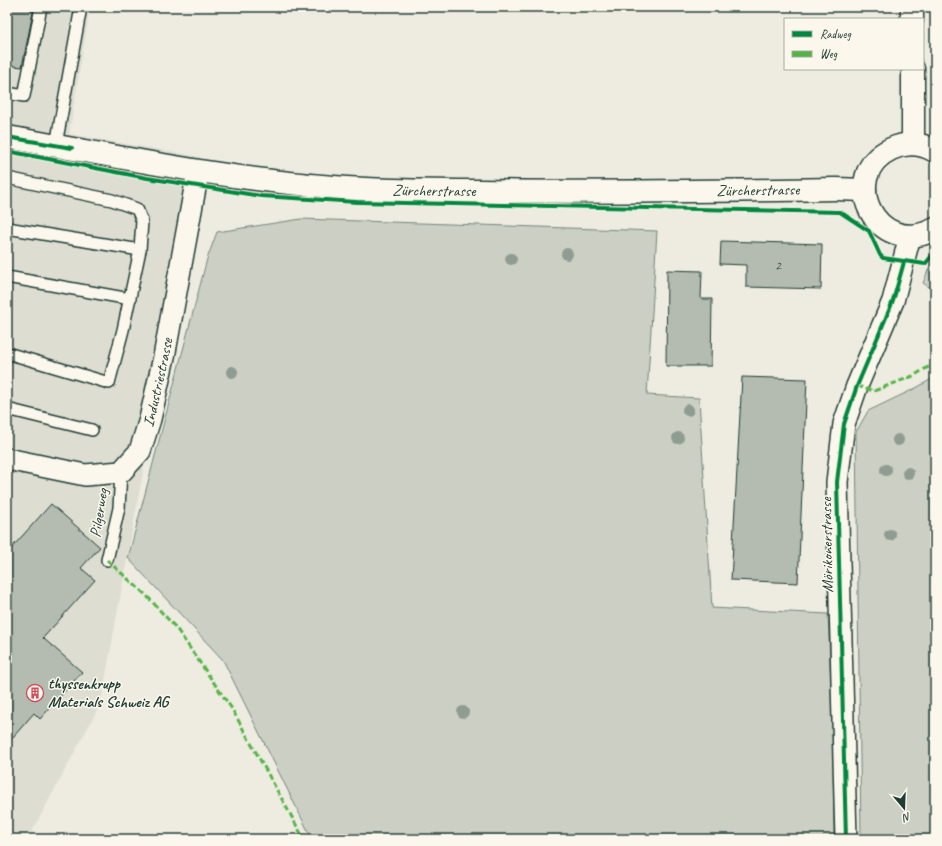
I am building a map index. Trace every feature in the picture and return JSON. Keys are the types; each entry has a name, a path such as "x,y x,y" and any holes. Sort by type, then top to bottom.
{"main road":[{"path":"912,7 912,18"},
{"path":"912,70 913,144"},
{"name":"Zürcherstrasse","path":"7,137 198,172 255,180 379,190 555,192 836,188 865,190"},
{"path":"935,151 927,146 913,144 898,145 885,152 874,162 867,175 865,190 867,204 873,217 883,227 896,234 910,236 924,235 935,229"}],"street":[{"name":"Industriestrasse","path":"121,472 140,451 150,419 164,357 198,172"},
{"name":"Mörikonerstrasse","path":"846,839 837,482 844,424 857,386 893,301 910,236"},
{"path":"7,459 85,475 121,472"}],"lane":[{"path":"7,93 24,96 41,7"},
{"path":"56,145 81,7"},
{"path":"7,178 112,200 137,209 142,221 140,250 124,330 109,383 7,353"},
{"path":"7,228 140,250"},
{"path":"7,277 130,299"},
{"path":"7,409 92,430"},
{"name":"Pilgerweg","path":"107,560 118,508 121,472"}],"shaded area":[{"path":"7,7 90,7 69,134 200,157 101,703 28,839 7,839"},
{"path":"301,219 657,231 647,395 699,398 712,608 828,614 833,736 834,839 312,839 223,660 128,558 207,259 217,232"},
{"path":"935,260 935,291 923,283 929,268"},
{"path":"935,377 935,839 861,839 856,432 868,411 916,388"}],"building":[{"path":"7,7 34,7 22,67 7,65"},
{"path":"721,241 822,244 821,289 746,287 746,265 720,264"},
{"path":"667,270 702,271 701,299 712,299 711,366 666,366"},
{"path":"742,377 807,379 798,583 731,580"},
{"path":"51,504 100,547 81,568 95,580 43,638 82,672 40,719 34,713 7,744 7,553"}],"marked path":[{"path":"857,386 874,391 913,376 935,363"},
{"path":"107,560 146,595 176,628 232,709 304,839"}],"cycle path":[{"path":"7,137 72,148"},
{"path":"7,151 147,178 261,196 357,202 840,212 869,231 880,255 883,258 925,264 935,252"},
{"path":"846,839 837,482 844,424 857,386 893,301 904,262"}],"place":[{"name":"thyssenkrupp Materials Schweiz AG","path":"35,693"}]}
